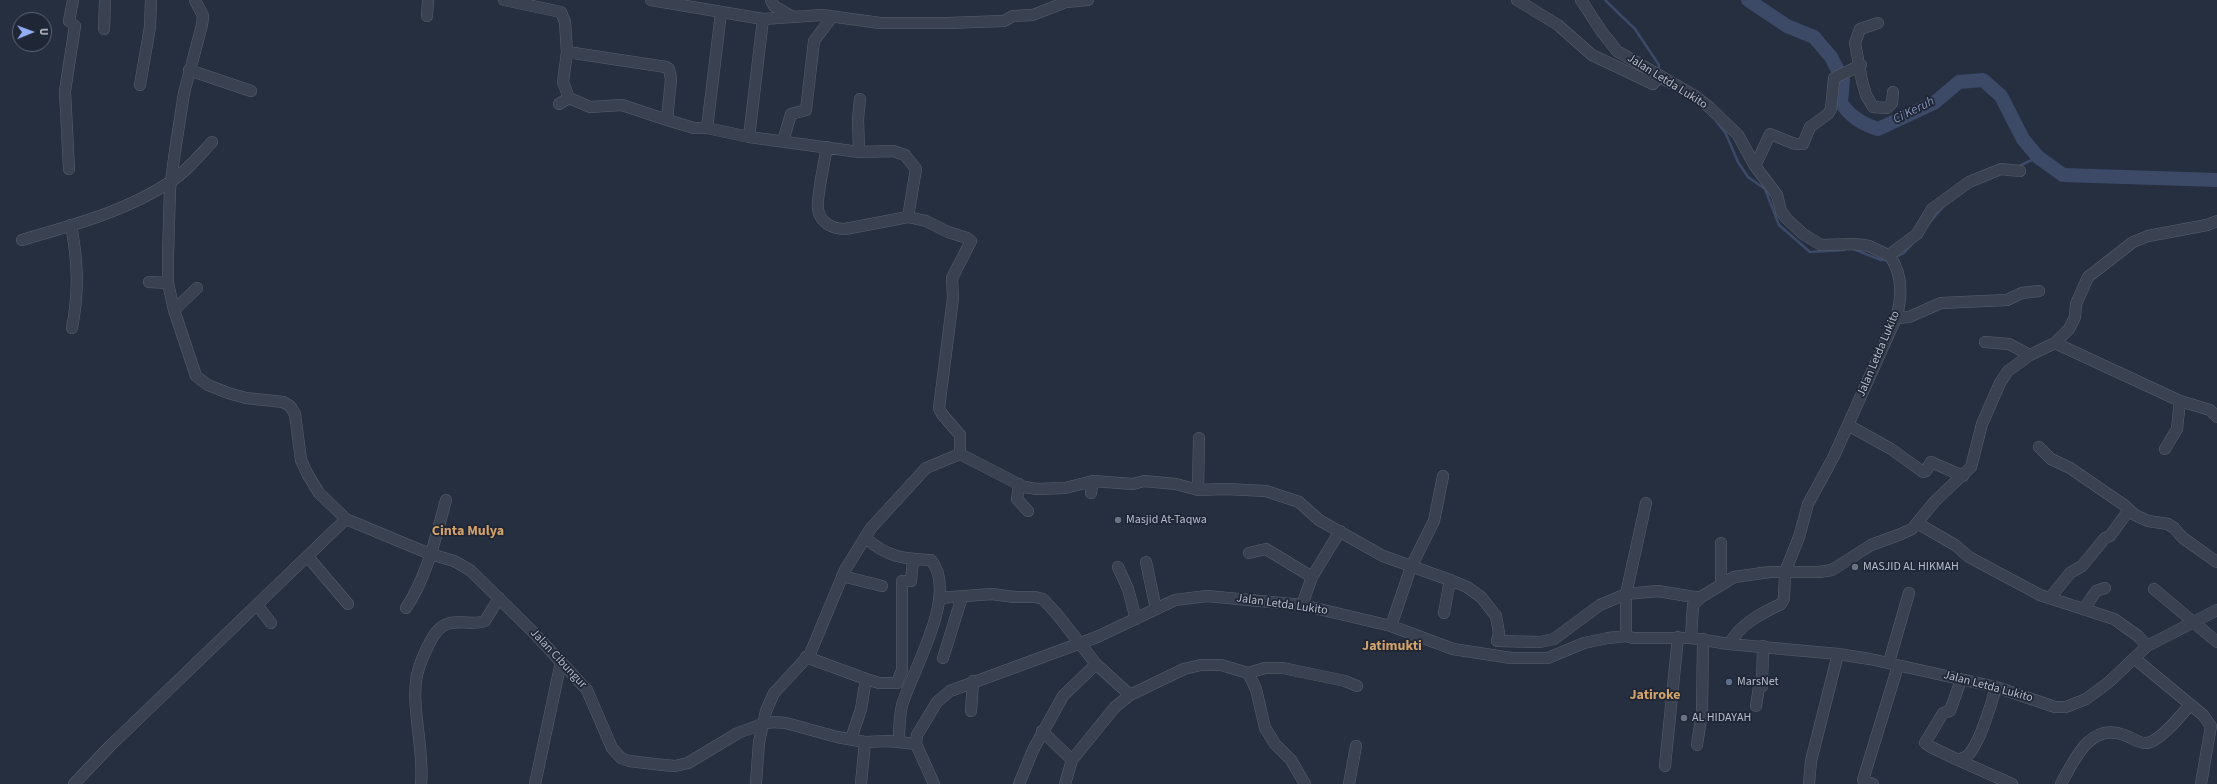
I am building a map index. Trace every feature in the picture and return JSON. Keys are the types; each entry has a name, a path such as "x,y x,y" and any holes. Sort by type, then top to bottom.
{"street":[{"path":"69,169 66,91 75,26 69,22 73,0"},
{"path":"104,29 105,0"},
{"path":"140,85 150,27 151,0"},
{"path":"174,310 168,283 170,182 189,70 202,25 202,16 195,0"},
{"path":"427,16 428,0"},
{"path":"504,0 561,12 565,22 567,52 563,82 570,98 590,107 622,105 694,128 707,128 749,137 859,152 893,151 905,155 916,169 916,178 908,217"},
{"path":"651,0 672,2 721,13 763,18 822,15 880,23 1004,21 1013,16 1033,15 1066,2 1088,0"},
{"path":"771,0 774,6 791,16"},
{"path":"1517,0 1553,21 1592,55 1656,78"},
{"name":"Jalan Letda Lukito","path":"1581,0 1610,44 1656,78 1709,107 1738,135 1755,166 1777,194 1781,210 1786,218 1809,239 1826,246 1855,244 1869,246 1891,257 1900,279 1901,302 1896,318 1848,425 1808,504 1799,537 1785,572 1784,599 1781,604 1765,611 1743,626 1729,644"},
{"path":"707,128 721,13"},
{"path":"783,141 791,114 806,110 814,42 832,17"},
{"path":"749,137 763,18"},
{"path":"1878,23 1860,29 1855,43 1866,95 1873,107 1888,108 1892,103 1893,92"},
{"path":"567,52 666,67 671,73 667,120"},
{"path":"1755,166 1770,134 1794,144 1803,144 1810,127 1828,114 1831,109 1834,78 1860,65"},
{"path":"189,70 251,91"},
{"path":"559,104 570,98"},
{"path":"859,152 858,119 860,99"},
{"path":"22,240 113,212 170,182 190,165 212,142"},
{"path":"827,147 818,209 824,222 835,229 845,229 908,217 926,221 971,241 952,278 953,298 940,408 960,434 960,454"},
{"path":"1891,257 1917,234 1932,209 1969,182 1992,171 2015,170"},
{"path":"1691,638 1693,605 1700,598 1734,577 1748,574 1819,572 1832,570 1864,548 1901,534 1916,523 1935,501 1971,467 1977,450 1980,430 2000,383 2008,371 2030,355 2055,343 2069,329 2075,317 2076,304 2084,283 2104,263 2133,242 2148,236 2207,225 2217,221"},
{"path":"71,225 78,269 76,302 72,328"},
{"path":"149,282 168,283"},
{"path":"174,310 197,288"},
{"path":"1896,318 1909,317 1941,303 2007,300 2022,292 2040,291"},
{"name":"Jalan Cibungur","path":"174,310 196,376 208,385 228,393 246,398 283,402 290,406 295,414 301,460 319,493 346,518 430,554 454,561 470,570 499,598 587,690 612,748 621,758 629,761 669,766 688,763 738,733 762,724 786,723 865,742 899,742 916,744"},
{"path":"1985,342 2009,344 2030,355"},
{"path":"2055,343 2180,401 2210,410 2217,417"},
{"path":"2165,449 2177,429 2180,401"},
{"path":"1848,425 1891,449 1923,472 1926,471 1931,462 1963,476"},
{"path":"1198,490 1199,438"},
{"path":"2039,447 2052,459 2070,468 2129,510 2148,521 2168,524 2183,538 2217,562"},
{"path":"756,784 762,724 774,693 810,654 842,576 871,528 926,468 960,454 1019,484 1037,489 1053,489 1093,481 1133,484 1144,481 1163,482 1198,490 1225,488 1266,491 1299,502 1319,520 1382,556 1467,587 1481,597 1496,616 1499,633 1497,641 1497,656"},
{"path":"1391,626 1411,567 1434,521 1443,476"},
{"path":"1091,493 1093,481"},
{"path":"1019,484 1017,499 1028,511"},
{"path":"406,608 413,597 430,554 446,500"},
{"path":"1626,636 1626,594 1646,503"},
{"path":"2050,598 2070,573 2082,566 2105,538 2110,536 2129,510"},
{"path":"74,784 110,746 308,558 346,518"},
{"path":"1916,523 1955,545 1969,557 2040,594 2114,619 2138,636 2147,646"},
{"path":"1302,605 1312,578 1340,531"},
{"path":"866,538 879,550 887,554 913,560 931,560 938,569 939,598 934,626 902,706 899,721 899,742"},
{"path":"1721,542 1721,585"},
{"path":"1249,553 1266,549 1312,578"},
{"path":"308,558 348,604"},
{"path":"806,657 879,683 897,683 902,670 902,581 911,581 913,560"},
{"path":"1146,562 1156,609"},
{"path":"1118,567 1128,590 1136,619"},
{"path":"842,576 882,586"},
{"path":"1444,613 1450,580"},
{"path":"2084,610 2096,590 2105,588"},
{"path":"2154,589 2217,642"},
{"path":"1497,641 1540,642 1554,639 1600,605 1626,594 1658,591 1700,598"},
{"path":"1873,784 1863,780 1893,664 1909,593"},
{"path":"939,598 992,594 1014,597 1035,597 1042,599 1056,613 1096,664 1130,695"},
{"name":"Jalan Letda Lukito","path":"916,744 917,735 937,702 950,691 973,681 1079,644 1175,600 1207,596 1302,605 1391,626 1453,649 1526,659 1548,658 1584,643 1626,636 1633,638 1678,637 1703,639 1729,644 1838,654 1928,671 1961,680 1996,687 2055,707 2070,707 2086,699 2109,682 2147,646 2174,632 2196,623 2217,610"},
{"path":"943,658 962,597"},
{"path":"421,784 423,765 415,685 418,668 436,632 444,625 453,622 480,624 485,621 499,598"},
{"path":"257,606 271,622"},
{"path":"1665,766 1678,637"},
{"path":"1698,745 1702,712 1703,639"},
{"path":"1756,706 1759,687 1762,686 1762,646"},
{"path":"1809,784 1811,761 1838,654"},
{"path":"2134,658 2190,705 2212,726 2201,784"},
{"path":"535,784 561,662"},
{"path":"1020,784 1042,731 1063,696 1096,664"},
{"path":"1065,784 1072,760 1108,713 1130,695 1184,669 1201,664 1221,665 1248,673 1265,668 1282,668 1345,681 1357,686"},
{"path":"1248,673 1256,689 1265,728 1276,744 1291,760 1304,784"},
{"path":"851,739 861,709 866,679"},
{"path":"1961,680 1950,711 1943,713 1925,743 1958,760 2012,784"},
{"path":"971,711 973,681"},
{"path":"1958,760 1967,756 1979,736 1990,709 1996,687"},
{"path":"2061,784 2081,747 2094,737 2112,732 2146,744 2154,741 2164,733 2190,705"},
{"path":"1042,731 1072,760"},
{"path":"861,784 865,742"},
{"path":"916,744 934,784"},
{"path":"1349,784 1356,746"}],"waterway":[{"path":"1605,0 1635,29 1659,65 1658,71"},
{"name":"Ci Keruh","path":"1748,0 1787,26 1814,37 1831,57 1843,80 1841,103 1853,116 1872,127 1878,129 1934,103 1959,82 1983,80 2001,96 2023,139 2038,157 2063,175 2217,180"},
{"path":"1660,83 1673,89"},
{"path":"1717,122 1726,134 1738,162 1748,177 1765,189 1779,225 1810,252 1844,250"},
{"path":"2017,167 2038,157"},
{"path":"1930,222 1943,207"},
{"path":"1894,258 1904,253 1912,244"},
{"path":"1853,249 1881,260 1889,260"}],"place":[{"name":"Masjid At-Taqwa","path":"1118,520"},
{"name":"MASJID AL HIKMAH","path":"1855,567"},
{"name":"MarsNet","path":"1729,682"},
{"name":"AL HIDAYAH","path":"1684,718"}],"district":[{"name":"Cinta Mulya","path":"468,532"},
{"name":"Jatimukti","path":"1392,647"},
{"name":"Jatiroke","path":"1655,696"}]}
